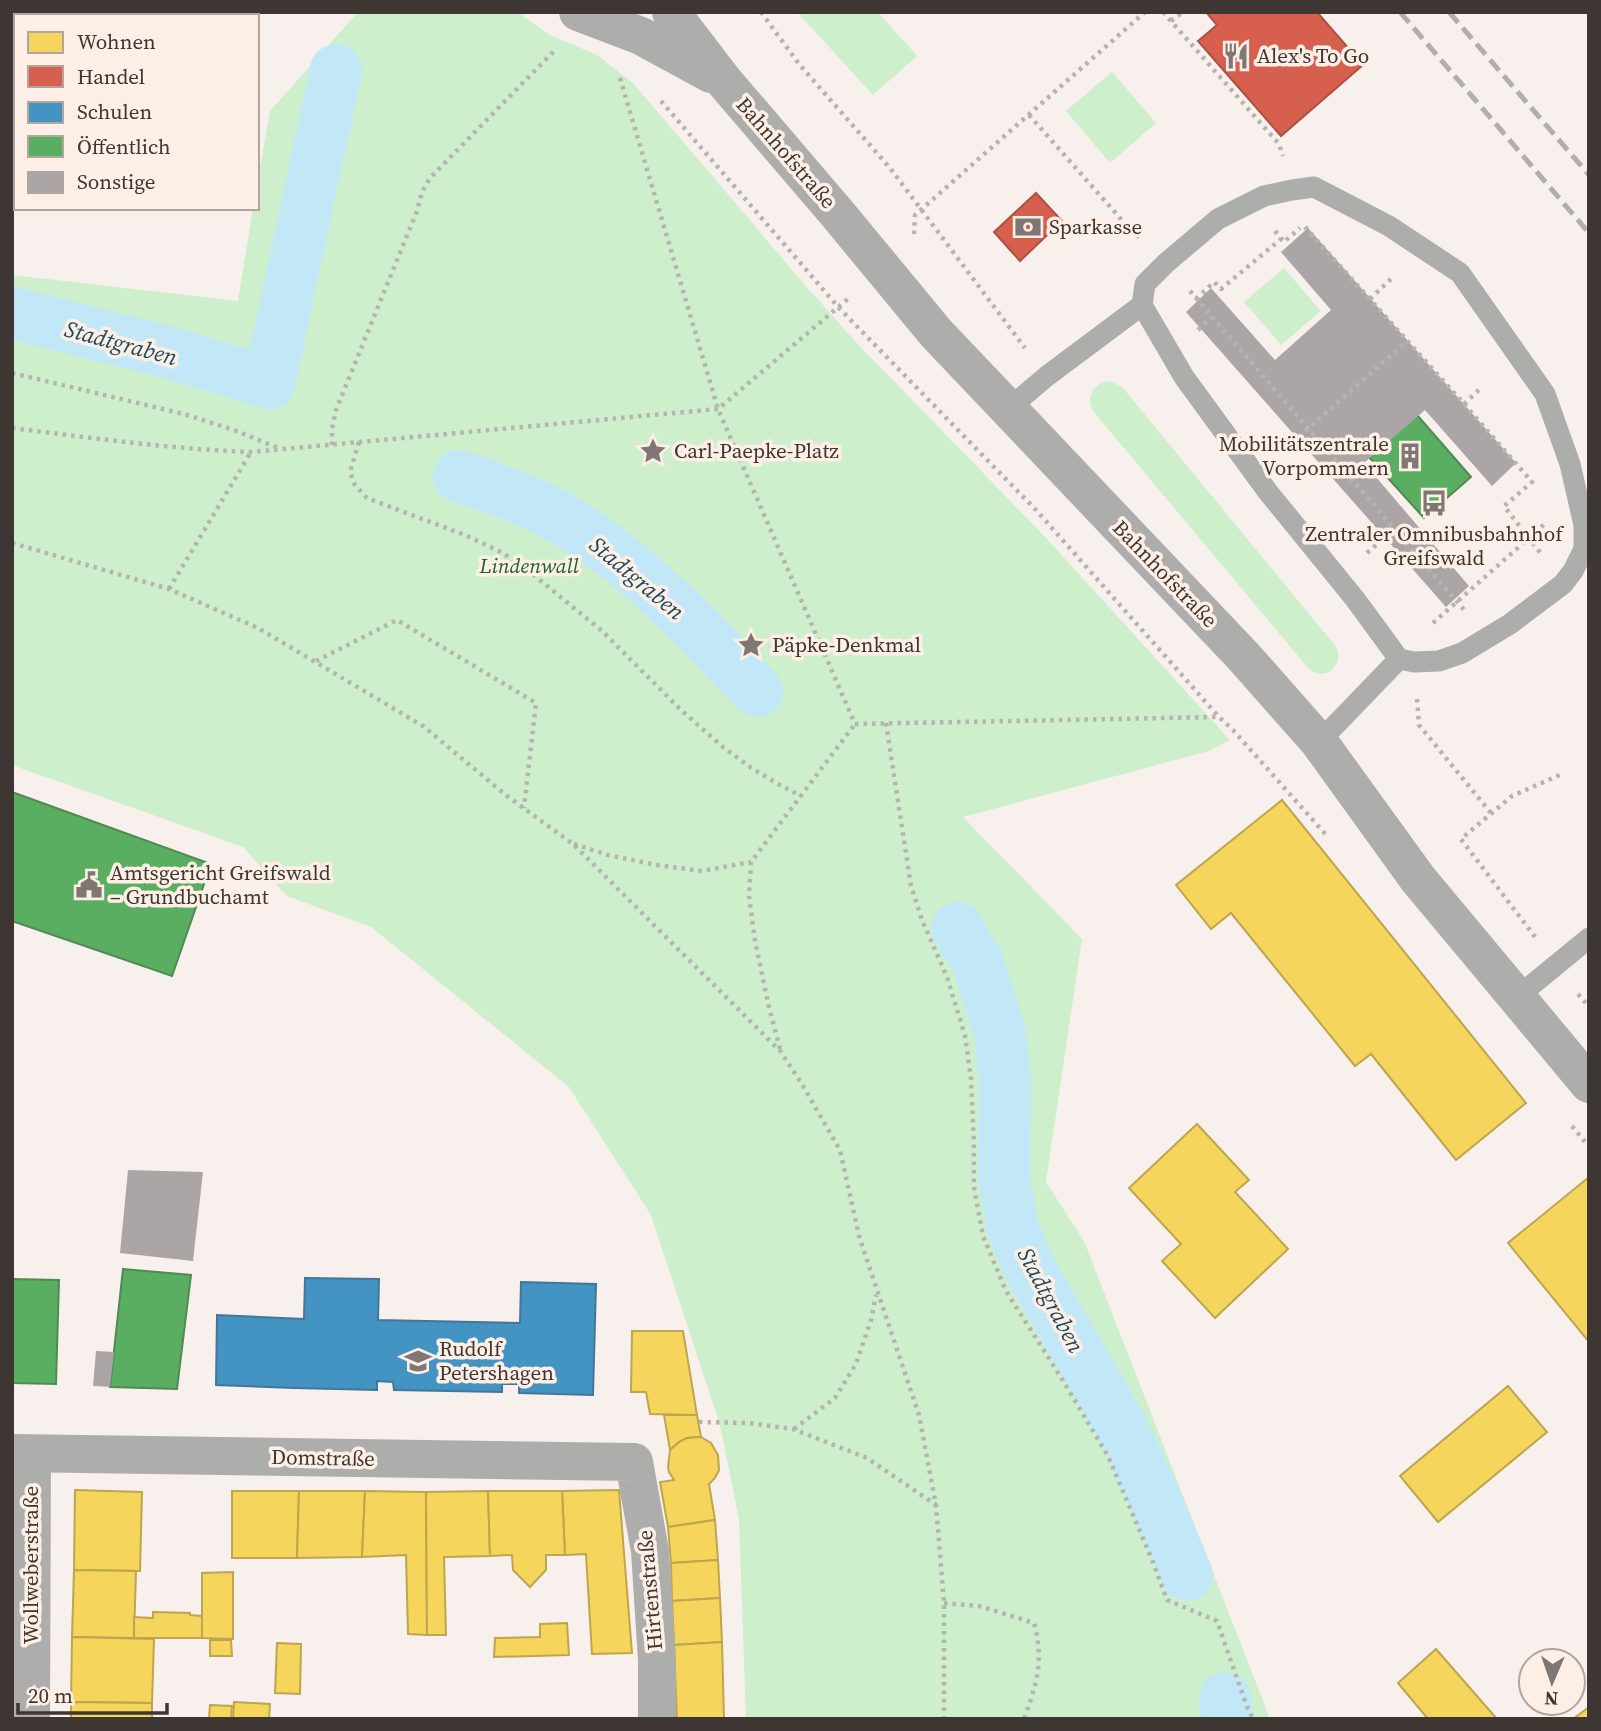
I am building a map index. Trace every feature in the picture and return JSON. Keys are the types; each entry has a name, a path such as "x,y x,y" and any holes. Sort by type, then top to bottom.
{"street":[{"name":"Bahnhofstraße","path":"671,12 723,80 936,333 1243,656 1319,742 1418,879 1589,1084"},
{"name":"Bahnhofstraße","path":"571,27 641,36 723,80"},
{"name":"Domstraße","path":"22,1453 634,1462"},
{"name":"Wollweberstraße","path":"22,1453 31,1719"},
{"name":"Hirtenstraße","path":"634,1462 650,1551 657,1660 657,1719"}],"lane":[{"path":"1314,187 1390,226 1460,274 1545,394 1570,464 1584,525 1584,549 1563,584 1510,624 1462,653 1438,661 1414,662 1399,659 1355,599 1268,492 1207,409 1184,377 1142,306 1145,284 1166,263 1218,219 1264,196 1314,187"},
{"path":"1008,409 1047,376 1142,306"},
{"path":"1319,742 1399,659"},
{"path":"1517,998 1589,938"}],"path":[{"path":"761,12 799,64 891,168 1047,376"},
{"path":"921,209 1145,12"},
{"path":"1163,12 1279,144 1292,190"},
{"path":"1171,21 1183,12"},
{"path":"332,445 336,410 417,211 422,192 430,178 571,27"},
{"path":"618,72 718,409 855,724"},
{"path":"660,100 839,308 1037,510 1233,730"},
{"path":"1029,115 1128,227 1166,263 1472,619"},
{"path":"1275,231 1284,242 1303,225 1532,482 1504,506 1546,560"},
{"path":"1196,299 1214,282 1221,289 1281,239"},
{"path":"1370,299 1391,279"},
{"path":"12,428 149,446 251,452 718,409 839,308"},
{"path":"1195,333 1212,317"},
{"path":"1286,448 1407,341"},
{"path":"12,373 184,414 234,430 282,450"},
{"path":"1464,404 1482,387"},
{"path":"359,442 350,472 355,485 367,498 465,535 503,553 602,631 681,710 723,747 750,767 801,796"},
{"path":"169,589 251,452"},
{"path":"1424,630 1553,516"},
{"path":"1367,553 1394,529"},
{"path":"12,543 169,589 258,628 423,726 507,796 573,844 781,1052 840,1150 859,1237 919,1415 936,1504 944,1603 944,1719"},
{"path":"315,661 397,620 536,703 524,808"},
{"path":"855,724 1219,717"},
{"path":"886,723 911,886 947,977 965,1036 971,1078 974,1187 983,1236 1006,1291 1108,1456 1167,1600 1217,1621 1253,1719"},
{"path":"781,1052 755,941 749,896 751,862 855,724"},
{"path":"1419,725 1491,813"},
{"path":"1562,774 1512,796 1461,839 1589,1007"},
{"path":"573,844 608,855 702,871 751,862"},
{"path":"793,1429 835,1398 856,1364 877,1293"},
{"path":"699,1422 748,1423 793,1429 867,1458 936,1504"},
{"path":"944,1603 979,1606 1034,1623 1039,1642 1038,1679 1024,1719"}],"green space":[{"name":"Lindenwall","path":"358,12 517,12 550,35 597,55 633,83 853,339 1047,539 1230,740 1209,751 963,817 1082,939 1046,1182 1084,1241 1270,1719 746,1719 739,1519 720,1425 651,1215 569,1087 371,927 287,896 243,847 12,765 12,275 238,301 253,210 259,210 259,174 270,111"},
{"path":"797,12 878,12 917,56 873,95"},
{"path":"1112,72 1156,123 1110,163 1066,111"},
{"path":"1284,268 1321,311 1281,345 1244,302"},
{"path":"1110,381 1123,388 1337,648 1338,661 1331,671 1320,674 1309,669 1093,411 1090,400 1092,391 1099,384"}],"building: Wohnen":[{"path":"1282,800 1526,1103 1456,1160 1371,1054 1355,1066 1231,913 1211,929 1176,885"},
{"path":"1197,1124 1249,1180 1235,1192 1288,1249 1215,1318 1162,1261 1181,1244 1129,1188"},
{"path":"1589,1177 1589,1342 1508,1243"},
{"path":"632,1331 683,1331 697,1415 650,1414 646,1392 631,1392"},
{"path":"1508,1386 1547,1432 1438,1522 1400,1476"},
{"path":"664,1415 697,1415 701,1437 687,1438 670,1450"},
{"path":"701,1437 711,1443 718,1455 719,1470 709,1484 715,1520 668,1527 660,1482 674,1480 668,1467 670,1450 687,1438"},
{"path":"75,1490 142,1492 140,1571 74,1570"},
{"path":"619,1490 632,1653 592,1654 586,1554 565,1555 562,1491"},
{"path":"232,1491 299,1491 297,1558 232,1558"},
{"path":"299,1491 365,1491 362,1557 297,1558"},
{"path":"365,1491 426,1492 427,1635 408,1634 406,1555 362,1557"},
{"path":"488,1491 490,1556 444,1557 446,1635 427,1635 426,1492"},
{"path":"488,1491 562,1491 565,1555 546,1555 546,1570 530,1587 513,1570 512,1555 490,1556"},
{"path":"715,1520 718,1560 671,1563 668,1527"},
{"path":"718,1560 720,1598 672,1601 671,1563"},
{"path":"74,1570 136,1571 134,1638 72,1637"},
{"path":"233,1572 233,1639 202,1638 202,1573"},
{"path":"720,1598 722,1642 674,1645 672,1601"},
{"path":"153,1612 202,1616 202,1638 134,1638 134,1617 153,1618"},
{"path":"567,1623 569,1655 494,1657 495,1638 540,1637 540,1624"},
{"path":"72,1637 154,1639 152,1703 71,1702"},
{"path":"210,1640 231,1640 232,1656 210,1656"},
{"path":"722,1642 724,1718 677,1719 674,1645"},
{"path":"277,1643 301,1644 300,1694 275,1693"},
{"path":"1436,1649 1497,1719 1428,1719 1398,1683"},
{"path":"71,1702 152,1703 152,1719 71,1719"},
{"path":"234,1702 270,1704 269,1719 233,1719"},
{"path":"210,1705 232,1706 231,1719 209,1719"},
{"path":"1589,1707 1589,1719 1573,1719 1587,1717"}],"building: Handel":[{"path":"1206,12 1317,12 1363,65 1281,136 1198,41 1217,25"},
{"name":"Sparkasse","path":"1036,193 1062,221 1020,261 994,232"}],"building: Schulen":[{"path":"305,1278 379,1279 378,1320 520,1323 521,1282 596,1284 593,1395 519,1393 519,1384 502,1384 502,1392 394,1390 393,1382 377,1381 377,1390 216,1385 217,1315 304,1319"}],"building: Öffentlich":[{"name":"Mobilitätszentrale Vorpommern","path":"1397,392 1471,477 1424,518 1349,435"},
{"path":"12,792 211,864 172,976 12,921"},
{"path":"123,1269 191,1275 177,1389 110,1387"},
{"path":"12,1279 59,1280 56,1384 12,1383"}],"building: Sonstige":[{"path":"1308,228 1516,463 1492,486 1425,410 1364,463 1469,586 1446,607 1186,312 1211,288 1275,360 1331,310 1281,252"},
{"path":"128,1170 203,1172 193,1261 120,1253"},
{"path":"96,1351 114,1352 110,1387 93,1386"}],"waterway":[{"path":"12,313 164,351 269,383 336,70"},
{"name":"Stadtgraben","path":"459,476 510,494 559,517 614,554 664,597 757,691"},
{"name":"Stadtgraben","path":"957,928 978,962 1000,1033 1005,1081 1004,1179 1013,1228 1030,1269 1121,1426 1187,1575"},
{"name":"Stadtgraben","path":"1225,1698 1227,1719"}],"railway":[{"path":"1400,12 1589,233"},
{"path":"1449,12 1589,175"}],"place":[{"name":"Alex's To Go","path":"1236,56"},
{"name":"Sparkasse","path":"1028,227"},
{"name":"Carl-Paepke-Platz","path":"653,451"},
{"name":"Mobilitätszentrale Vorpommern","path":"1410,456"},
{"name":"Zentraler Omnibusbahnhof Greifswald","path":"1434,503"},
{"name":"Päpke-Denkmal","path":"751,645"},
{"name":"Amtsgericht Greifswald – Grundbuchamt","path":"89,885"},
{"name":"Rudolf Petershagen","path":"418,1361"}]}
